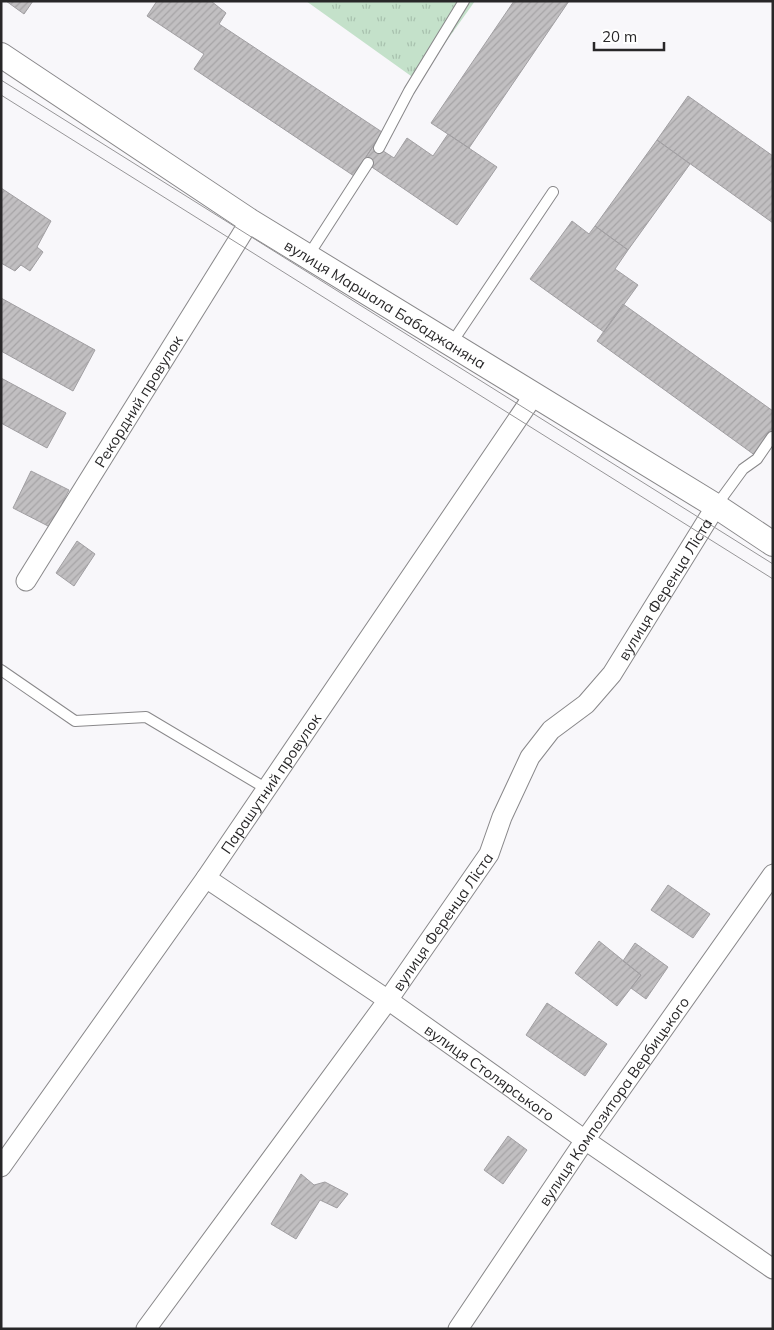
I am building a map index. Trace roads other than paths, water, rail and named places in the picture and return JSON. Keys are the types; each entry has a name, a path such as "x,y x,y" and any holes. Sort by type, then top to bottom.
{"street":[{"name":"вулиця Маршала Бабаджаняна","path":"1,56 250,221 716,506 773,544"},
{"name":"Рекордний провулок","path":"26,581 250,221"},
{"name":"Парашутний провулок","path":"1,1167 206,878 534,395"},
{"name":"вулиця Ференца Ліста","path":"146,1329 388,1000 489,854 502,817 530,757 551,730 586,704 612,674 716,506"},
{"name":"вулиця Композитора Вербицького","path":"458,1329 586,1140 773,874"},
{"name":"вулиця Столярського","path":"206,878 388,1000 773,1269"}],"lane":[{"path":"379,148 409,91 464,1"},
{"path":"308,256 368,164"},
{"path":"451,344 553,192"},
{"path":"716,506 743,469 757,459 772,437"},
{"path":"1,670 75,721 146,717 267,789"}],"tram line":[{"path":"1,80 773,564"},
{"path":"1,95 773,579"}]}
